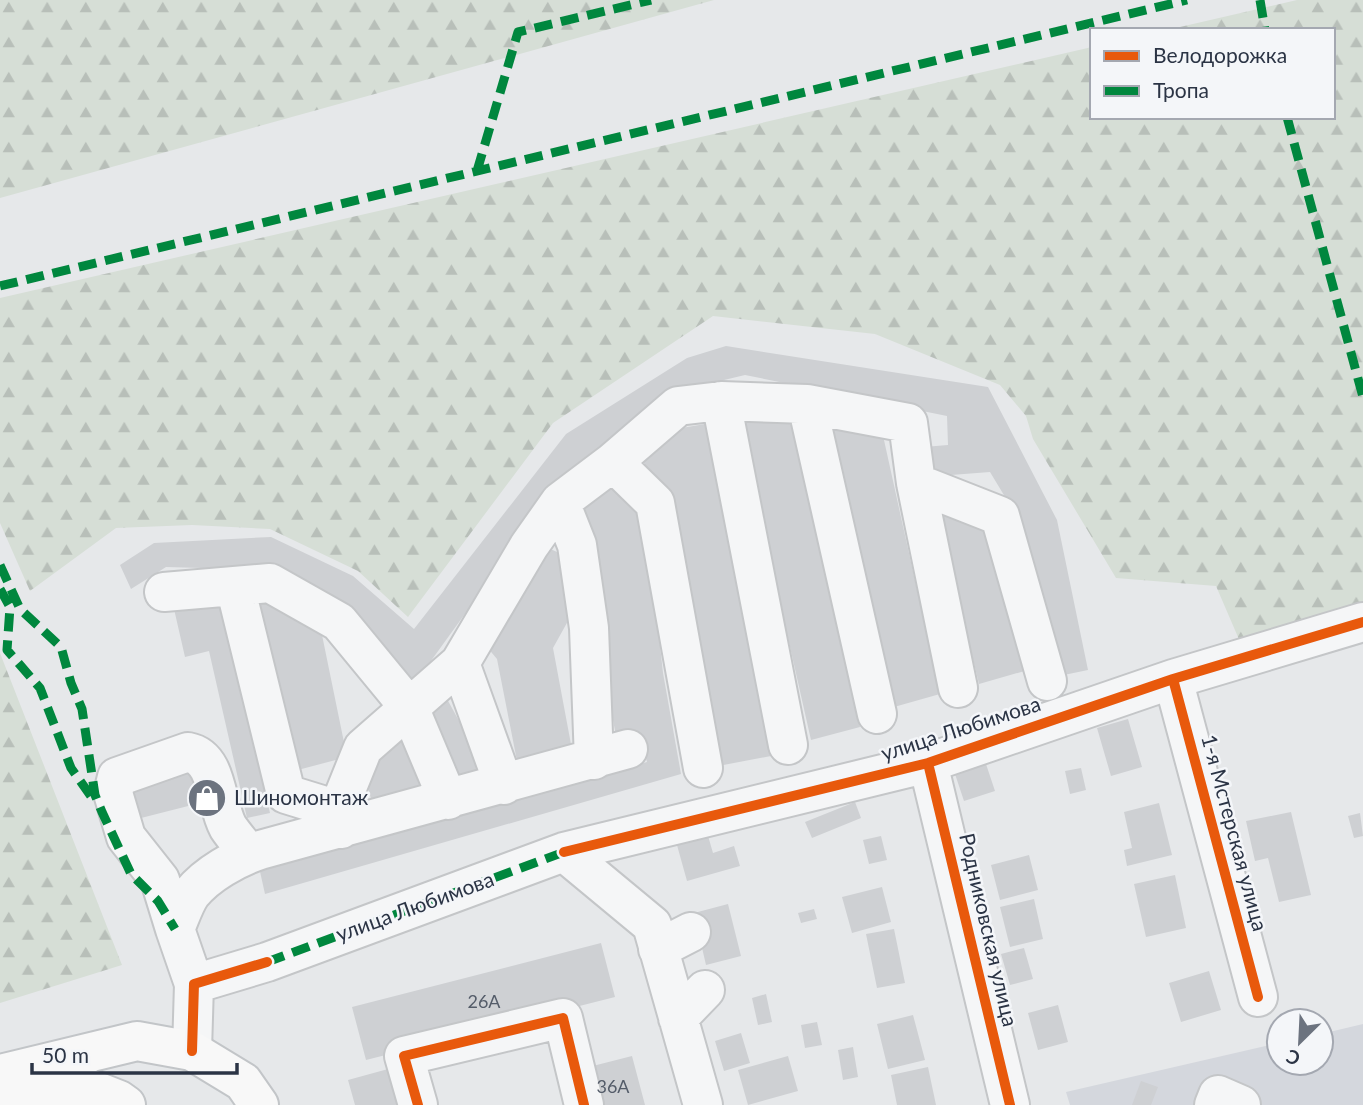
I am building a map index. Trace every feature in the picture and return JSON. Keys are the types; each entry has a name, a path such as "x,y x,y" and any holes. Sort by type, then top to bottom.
{"main road":[{"path":"0,1074 137,1041 192,1051 243,1082 259,1105"},
{"path":"5,1105 81,1086 126,1105"}],"street":[{"path":"721,401 788,745"},
{"path":"340,819 362,748 460,663 529,546 560,502 613,462 678,406 721,401 807,404 908,423 916,483 958,688"},
{"path":"807,404 877,714"},
{"path":"613,462 656,503 703,768"},
{"path":"916,483 1000,516 1047,681"},
{"path":"174,929 191,894 217,871 249,854 340,819 448,800 611,755 577,545 560,502"},
{"path":"164,592 270,583 339,622 409,707 448,800"},
{"path":"235,586 286,794 340,819"},
{"name":"улица Любимова","path":"194,984 267,962 564,852 928,763 1173,679 1363,622"},
{"path":"460,663 504,785"},
{"name":"1-я Мстерская улица","path":"1173,679 1258,997"},
{"path":"192,1051 194,984 160,880 126,837 113,793 117,777 188,752 197,754 206,762 228,825 249,854"},
{"name":"Родниковская улица","path":"928,763 1010,1105"},
{"path":"564,852 652,925 675,940 678,1018 703,1105"},
{"path":"678,1018 705,990"},
{"path":"418,1105 404,1056 563,1018 584,1105"},
{"path":"1213,1105 1218,1095 1241,1105"}],"shaded area":[{"path":"1363,1024 1363,1105 1070,1105 1066,1092 1265,1046 1265,1077 1335,1077 1335,1031"}],"green space":[{"path":"0,0 714,0 0,198"},
{"path":"1297,0 1363,0 1363,613 1244,651 1216,586 1116,578 1033,439 1026,416 1000,385 875,334 713,316 553,423 408,617 358,571 270,529 192,525 116,528 30,591 0,523 0,298 1090,47 1090,119 1335,119 1335,28 1176,28"},
{"path":"0,653 122,965 0,1003"}],"building":[{"path":"726,346 988,387 1057,520 1088,670 1059,676 1022,525 990,472 925,477 924,447 948,445 947,416 745,375 682,390 553,492 415,683 335,603 271,570 166,567 131,589 120,565 154,543 271,537 353,576 414,629 566,434 687,358"},
{"path":"738,416 796,420 860,727 811,740"},
{"path":"830,422 882,431 940,694 894,707"},
{"path":"711,423 771,756 718,766 669,487 654,491 650,469 638,473 658,432"},
{"path":"617,481 641,516 651,564 663,673 681,774 265,894 259,867 647,762 639,733 616,736 574,509"},
{"path":"935,500 991,525 1028,670 979,684"},
{"path":"544,546 570,558 573,612 553,648 573,755 518,766 497,659 487,647"},
{"path":"221,598 270,813 247,818 209,651 185,657 174,609"},
{"path":"277,598 321,630 347,757 294,771 253,600"},
{"path":"447,699 486,770 463,783 424,712"},
{"path":"1128,719 1142,767 1111,776 1097,728"},
{"path":"404,726 425,783 373,807 364,771"},
{"path":"982,752 995,791 964,801 951,762"},
{"path":"190,766 200,803 141,818 131,781"},
{"path":"1081,768 1086,790 1070,794 1065,771"},
{"path":"855,802 861,818 812,838 805,822"},
{"path":"1159,803 1172,855 1127,866 1124,850 1132,848 1124,812"},
{"path":"1291,812 1311,895 1279,902 1268,858 1255,861 1246,821"},
{"path":"1360,813 1363,836 1354,838 1348,816"},
{"path":"706,829 713,853 734,846 740,866 687,881 675,838"},
{"path":"881,836 887,860 869,864 863,840"},
{"path":"1029,855 1038,890 1000,900 991,865"},
{"path":"1175,875 1186,928 1146,937 1134,884"},
{"path":"882,887 891,922 852,933 842,897"},
{"path":"1034,899 1043,939 1010,947 1000,907"},
{"path":"728,904 741,956 706,965 694,913"},
{"path":"814,909 817,919 801,923 798,913"},
{"path":"894,929 905,983 877,988 866,934"},
{"path":"601,943 615,997 366,1060 352,1007"},
{"path":"1024,948 1033,979 1010,985 1001,954"},
{"path":"1209,971 1221,1010 1181,1022 1169,983"},
{"path":"766,994 772,1022 758,1025 752,998"},
{"path":"1058,1005 1068,1042 1038,1050 1028,1013"},
{"path":"913,1015 925,1060 888,1069 877,1024"},
{"path":"817,1022 822,1045 805,1048 801,1025"},
{"path":"741,1033 750,1063 724,1071 715,1041"},
{"path":"853,1047 858,1077 843,1080 838,1050"},
{"path":"632,1056 645,1105 591,1105 581,1069"},
{"path":"788,1056 798,1091 748,1105 738,1070"},
{"path":"399,1066 410,1105 355,1105 348,1080"},
{"path":"928,1067 936,1105 897,1105 891,1075"},
{"path":"1141,1081 1158,1087 1151,1105 1132,1105"}],"marked path":[{"path":"477,171 518,32 651,0"},
{"path":"0,286 1187,0"},
{"path":"1260,0 1265,28"},
{"path":"1288,119 1363,397"},
{"path":"0,565 20,609 61,647 82,709 95,795 131,874 158,901 175,929"},
{"path":"0,589 10,607 7,650 40,688 71,768 95,802"},
{"path":"267,962 564,852"}],"cycle path":[{"path":"564,852 928,763 1173,679 1363,622"},
{"path":"1173,679 1258,997"},
{"path":"928,763 1010,1105"},
{"path":"192,1051 194,984 267,962"},
{"path":"418,1105 404,1056 563,1018 584,1105"}],"place":[{"name":"Шиномонтаж","path":"207,798"}]}
